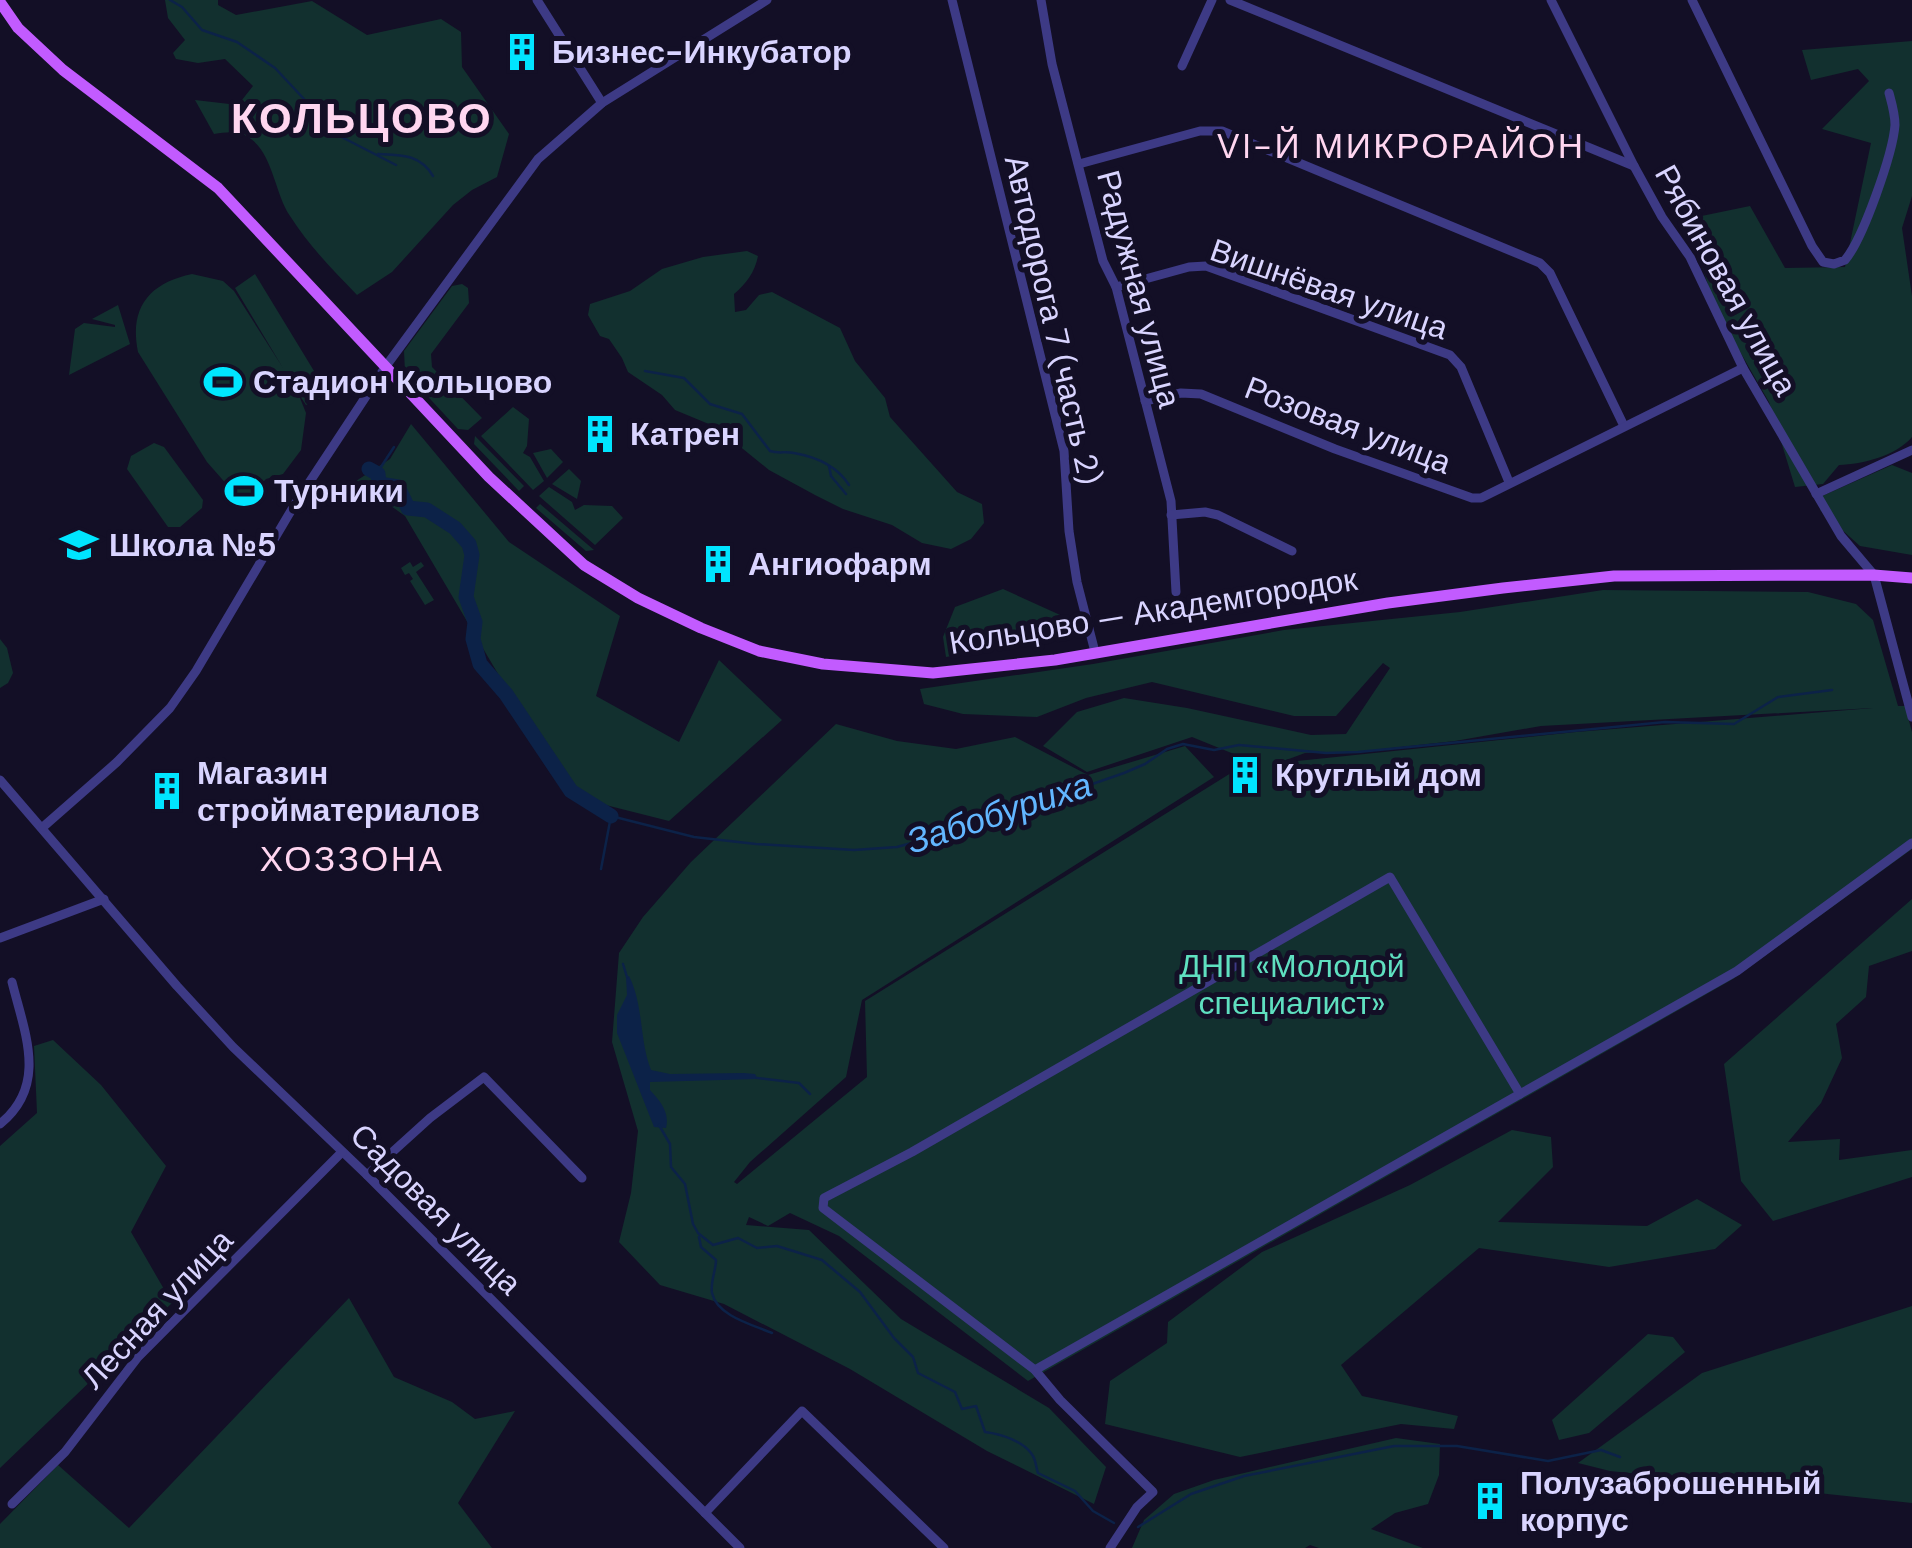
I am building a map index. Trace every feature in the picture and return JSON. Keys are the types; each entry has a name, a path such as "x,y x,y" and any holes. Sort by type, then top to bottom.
{"main road":[{"name":"Кольцово — Академгородок","path":"0,2 18,28 64,70 218,188 489,477 584,565 638,598 701,628 792,659 904,672 994,668 1388,603 1596,578 1874,574 1912,578"}],"street":[{"path":"537,0 602,103"},
{"path":"43,828 145,736 170,708 316,470 386,366 538,159 602,103 767,0"},
{"name":"Автодорога 7 (часть 2)","path":"952,0 1064,451 1071,548 1095,652"},
{"name":"Радужная улица","path":"1041,0 1052,64 1103,261 1116,287 1171,501 1176,592"},
{"path":"1182,66 1212,0"},
{"path":"1230,0 1634,166"},
{"name":"Рябиновая улица","path":"1551,0 1634,166 1690,257 1743,368 1841,536 1874,574"},
{"path":"1692,0 1823,262 1845,260 1860,232 1894,136 1889,94"},
{"path":"1079,164 1200,131 1222,131 1540,264 1550,273 1624,426"},
{"name":"Вишнёвая улица","path":"1116,287 1206,266 1450,355 1460,367 1509,482"},
{"name":"Розовая улица","path":"1145,402 1201,394 1464,497 1481,498 1743,368"},
{"path":"1816,494 1912,450"},
{"path":"1172,515 1218,515 1292,551"},
{"path":"1874,574 1912,717"},
{"name":"Садовая улица","path":"0,780 233,1047 367,1175 740,1548"},
{"path":"1035,1370 1737,972 1912,843"},
{"path":"1110,1548 1137,1506 1153,1492 1035,1370 823,1208 824,1198 963,1123 1390,877 1520,1094"},
{"path":"0,938 104,898"},
{"path":"0,1124 26,1094 30,1076 29,1052 12,982"},
{"path":"367,1175 430,1118 484,1077 582,1178"},
{"name":"Лесная улица","path":"12,1504 65,1452 138,1357 342,1152"},
{"path":"705,1513 802,1411 944,1548"}],"green space":[{"path":"165,0 218,0 218,5 236,15 312,1 367,35 441,19 461,32 462,67 509,134 497,177 453,205 392,272 357,295 313,248 290,216 258,146 238,133 214,134 195,100 238,105 253,86 225,59 198,63 176,59 173,53 185,40 168,18"},
{"path":"1912,41 1912,196 1902,228 1912,296 1912,437 1879,458 1839,465 1823,484 1795,487 1769,402 1716,310 1687,219 1750,206 1785,268 1845,267 1871,143 1822,129 1869,81 1858,69 1811,80 1802,50"},
{"path":"747,251 758,256 749,277 734,294 735,312 746,310 759,295 772,292 840,328 855,361 885,398 890,417 957,492 982,504 984,523 971,539 951,549 922,543 892,525 843,509 769,470 716,427 675,410 662,395 628,372 609,339 600,336 588,315 590,304 630,291 662,269 703,257"},
{"name":"Стадион Кольцово","path":"192,274 223,281 234,291 283,368 235,288 255,274 328,394 306,405 298,393 306,413 301,450 283,474 266,479 243,503 207,462 138,352 137,323 146,300 164,284"},
{"path":"462,284 468,288 469,303 431,354 432,367 482,418 468,430 458,429 405,372 404,351 452,286"},
{"path":"118,305 130,344 69,375 75,329 84,323 115,327 92,319"},
{"path":"513,407 529,419 523,453 530,457 544,481 533,490 481,436"},
{"path":"411,424 509,542 620,616 596,696 679,742 719,660 782,720 669,821 570,796 405,516 356,481 390,459"},
{"path":"475,436 524,486 519,491 474,444"},
{"path":"154,443 164,447 203,500 202,508 180,527 168,527 127,469 131,456"},
{"path":"551,449 563,462 547,478 533,453"},
{"path":"1892,465 1912,473 1912,555 1860,546 1820,510 1822,496"},
{"path":"569,469 581,481 577,499 552,484"},
{"path":"549,487 572,502 575,510 584,505 612,506 623,518 595,545 539,496"},
{"path":"540,504 594,550 586,551 536,508"},
{"path":"410,562 413,567 421,562 424,566 416,572 434,600 425,605 410,581 413,579 401,568"},
{"path":"1003,589 1069,619 1076,634 946,657 943,637 955,607"},
{"name":"ДНП «Молодой специалист»","path":"1603,590 1808,592 1856,604 1873,620 1898,706 1905,706 1912,732 1912,849 1733,979 1028,1381 839,1236 790,1213 768,1226 749,1217 746,1225 809,1230 901,1319 1049,1408 1106,1467 1094,1504 987,1451 850,1369 724,1304 660,1285 619,1242 631,1193 638,1131 612,1042 619,953 643,917 691,862 836,724 897,741 956,749 1015,737 1088,775 1185,746 1214,777 862,1000 846,1077 750,1162 734,1182 737,1184 867,1077 865,1001 1239,768 1261,765 1192,737 1087,772 1043,746 1077,712 1124,698 1311,735 1346,734 1390,668 1383,663 1336,716 1294,716 1152,682 1086,698 1037,717 963,714 924,704 920,689 1093,664 1284,630 1460,612","holes":["1873,708 1576,732 1278,763 1305,753 1455,741 1541,726"]},
{"path":"0,639 7,648 13,673 0,688"},
{"path":"1912,899 1912,951 1869,966 1866,997 1836,1024 1842,1058 1821,1103 1788,1142 1840,1139 1839,1160 1912,1150 1912,1177 1773,1221 1741,1181 1724,1064"},
{"path":"53,1040 101,1085 166,1166 131,1232 172,1303 0,1468 0,1146 37,1113 34,1046"},
{"path":"1512,1130 1551,1137 1553,1167 1498,1222 1647,1226 1697,1199 1742,1225 1715,1249 1609,1267 1479,1248 1341,1365 1362,1396 1458,1416 1454,1429 1401,1424 1240,1457 1105,1424 1110,1381 1167,1343 1168,1322 1262,1252 1410,1185"},
{"path":"349,1298 394,1377 452,1402 475,1419 515,1411 458,1503 492,1548 0,1548 0,1524 58,1465 129,1528"},
{"path":"1912,1306 1912,1503 1610,1471 1578,1463 1702,1373"},
{"path":"1648,1334 1673,1337 1685,1352 1589,1433 1559,1440 1552,1420"},
{"path":"1396,1438 1440,1444 1439,1475 1428,1504 1395,1513 1371,1529 1423,1548 1132,1548 1144,1520 1174,1494 1214,1480"}],"water":[{"path":"629,976 651,1070 670,1074 744,1073 755,1074 758,1079 650,1082 650,1090 667,1117 666,1128 654,1127 617,1033 617,1015 627,995"}],"waterway":[{"name":"Забобуриха","path":"170,0 182,7 202,30 237,42 275,68 326,129 396,165"},
{"path":"378,154 416,160 433,176"},
{"path":"645,371 684,378 710,404 742,414 770,451 818,460 839,473 849,485"},
{"path":"377,473 394,447"},
{"path":"829,466 831,476 846,494"},
{"name":"Забобуриха","path":"369,469 378,474 379,484 398,487 408,508 427,510 455,528 469,544 472,555 466,597 475,622 473,639 480,664 506,694 571,791 611,816"},
{"name":"Забобуриха","path":"601,869 611,816 694,837 756,844 854,850 897,847 966,828 1124,773 1183,744 1214,750 1239,745 1358,752 1665,722 1734,724 1778,697 1832,690"},
{"path":"623,964 627,977"},
{"path":"757,1078 799,1083 810,1094"},
{"path":"659,1125 670,1144 671,1167 685,1184 698,1233 713,1245 738,1238 757,1248 777,1246 822,1260 860,1292 913,1357 918,1373 955,1392 962,1409 976,1406 985,1432 1024,1446 1033,1456 1038,1473 1075,1491 1093,1511 1114,1523"},
{"path":"699,1237 701,1247 716,1260 712,1289 715,1301 737,1319 772,1333"},
{"path":"1138,1527 1191,1494 1244,1476 1394,1446 1457,1446 1548,1461 1601,1450 1620,1457"}],"place":[{"name":"Бизнес-Инкубатор","path":"522,52"},
{"name":"Стадион Кольцово","path":"223,382"},
{"name":"Катрен","path":"600,434"},
{"name":"Турники","path":"244,491"},
{"name":"Школа №5","path":"79,545"},
{"name":"Ангиофарм","path":"718,564"},
{"name":"Круглый дом","path":"1245,775"},
{"name":"Магазин стройматериалов","path":"167,791"},
{"name":"Полузаброшенный корпус","path":"1490,1501"}],"district":[{"name":"КОЛЬЦОВО","path":"362,118"},
{"name":"VI-Й МИКРОРАЙОН","path":"1401,146"},
{"name":"ХОЗЗОНА","path":"352,859"}]}
